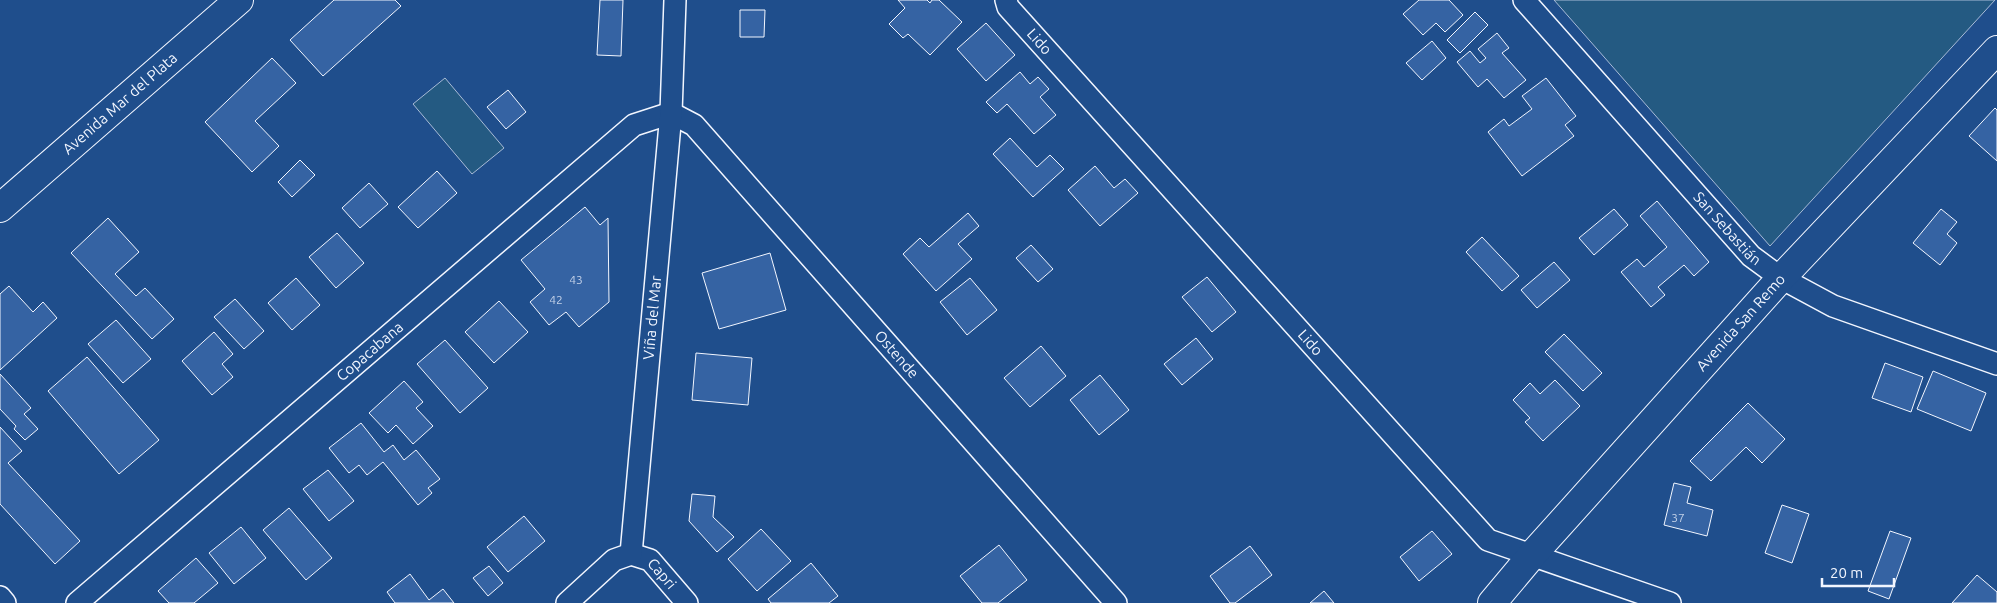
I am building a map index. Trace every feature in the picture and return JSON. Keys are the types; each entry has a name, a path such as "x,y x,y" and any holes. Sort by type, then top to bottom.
{"street":[{"name":"Avenida Mar del Plata","path":"0,208 240,0"},
{"name":"Viña del Mar","path":"631,554 671,113 674,0"},
{"name":"Lido","path":"1006,0 1008,7 1488,540 1670,603"},
{"name":"San Sebastián","path":"1524,0 1751,256 1781,278 1833,306 1997,364"},
{"name":"Avenida San Remo","path":"1492,603 1533,554 1781,278 1997,50"},
{"name":"Copacabana","path":"77,603 634,125 671,113"},
{"name":"Ostende","path":"671,113 694,124 1116,603"},
{"path":"567,603 614,560 631,554"},
{"name":"Capri","path":"631,554 650,560 687,603"},
{"path":"0,597 5,603"}],"shaded area":[{"path":"1554,0 1995,0 1770,246"},
{"path":"445,78 504,148 472,174 413,104"}],"building":[{"path":"334,0 395,0 401,6 323,76 290,40"},
{"path":"600,0 623,0 621,56 597,55"},
{"path":"898,0 927,0 930,3 932,0 939,0 962,22 930,55 908,34 903,38 889,24 905,8"},
{"path":"1419,0 1449,0 1463,15 1445,32 1436,23 1423,35 1403,14"},
{"path":"740,10 765,10 764,37 740,37"},
{"path":"1475,12 1488,25 1460,53 1447,40"},
{"path":"986,23 1015,55 986,81 957,49"},
{"path":"1497,33 1509,48 1502,53 1526,80 1504,98 1487,79 1478,87 1457,62 1470,51 1480,63 1486,58 1478,49"},
{"path":"1432,41 1446,58 1422,80 1406,63"},
{"path":"272,58 296,83 255,121 279,146 252,172 205,122"},
{"path":"1020,72 1030,84 1038,77 1049,89 1040,97 1056,115 1034,134 1007,104 997,113 986,102"},
{"path":"1546,78 1576,116 1565,125 1574,136 1522,176 1488,132 1504,119 1509,126 1532,109 1522,96"},
{"path":"508,90 526,112 506,129 487,107"},
{"path":"1995,108 1997,110 1997,161 1969,136"},
{"path":"1010,138 1037,167 1050,155 1064,169 1033,197 993,154"},
{"path":"300,160 315,175 292,197 278,182"},
{"path":"1095,166 1114,188 1125,179 1138,193 1100,226 1068,190"},
{"path":"437,171 457,193 418,228 398,207"},
{"path":"369,183 388,204 360,228 342,208"},
{"path":"1657,201 1709,262 1694,276 1684,265 1658,287 1665,295 1651,307 1621,272 1637,259 1644,267 1667,247 1640,216"},
{"path":"585,207 600,225 608,218 609,302 579,327 566,312 549,325 530,302 545,289 521,260"},
{"path":"1614,209 1628,225 1594,255 1579,238"},
{"path":"1941,209 1957,222 1947,234 1957,243 1940,265 1913,243"},
{"path":"968,213 979,226 958,244 972,259 936,291 903,254 920,238 929,247"},
{"path":"108,218 139,252 115,274 136,296 145,288 174,319 152,339 71,253"},
{"path":"337,233 364,263 336,288 309,257"},
{"path":"1482,237 1519,276 1502,291 1466,252"},
{"path":"1031,245 1053,269 1038,282 1016,258"},
{"path":"770,253 786,310 719,329 702,273"},
{"path":"1554,262 1570,280 1537,308 1521,290"},
{"path":"1207,277 1236,312 1212,332 1182,297"},
{"path":"296,278 320,305 292,330 268,303"},
{"path":"970,278 997,310 967,335 940,302"},
{"path":"9,286 33,312 43,302 57,318 0,370 0,294"},
{"path":"235,299 264,331 244,349 214,317"},
{"path":"499,301 528,332 494,363 465,332"},
{"path":"116,320 151,359 123,383 88,344"},
{"path":"214,332 233,354 222,364 233,377 212,395 182,361"},
{"path":"1564,334 1602,373 1583,391 1545,352"},
{"path":"1196,338 1213,359 1182,385 1164,364"},
{"path":"445,340 488,388 460,413 417,364"},
{"path":"1041,346 1066,376 1030,407 1004,378"},
{"path":"696,353 752,358 748,405 692,400"},
{"path":"87,357 159,440 119,474 48,391"},
{"path":"1885,363 1923,377 1911,412 1872,398"},
{"path":"1933,371 1986,393 1971,431 1917,409"},
{"path":"0,374 31,408 24,414 38,429 25,440 14,429 16,426 0,409"},
{"path":"1100,375 1129,410 1099,435 1070,400"},
{"path":"1555,380 1580,406 1543,441 1525,422 1530,418 1513,400 1530,383 1540,394"},
{"path":"404,381 423,402 416,408 433,426 413,444 396,425 388,433 369,413"},
{"path":"1748,403 1785,439 1762,463 1746,447 1711,481 1690,461"},
{"path":"361,423 384,452 393,445 404,460 416,450 440,479 428,488 432,493 418,505 383,462 367,475 359,465 349,473 329,448"},
{"path":"0,427 22,451 8,463 80,541 55,564 0,504"},
{"path":"328,470 354,501 329,521 303,489"},
{"path":"1674,483 1691,487 1687,503 1713,510 1707,536 1664,525"},
{"path":"692,494 715,496 713,517 734,537 717,552 689,521"},
{"path":"1782,505 1809,514 1792,563 1765,553"},
{"path":"289,508 332,558 306,580 263,530"},
{"path":"524,516 545,541 508,572 487,547"},
{"path":"241,527 266,558 234,584 209,553"},
{"path":"761,529 791,561 757,591 728,559"},
{"path":"1432,531 1452,554 1419,581 1400,557"},
{"path":"1890,531 1911,538 1889,599 1868,591"},
{"path":"999,545 1027,580 998,603 982,603 960,576"},
{"path":"1250,546 1272,575 1235,603 1230,603 1210,576"},
{"path":"196,558 218,583 194,603 169,603 158,591"},
{"path":"811,563 838,596 829,603 771,603 768,599"},
{"path":"489,566 503,583 488,596 473,578"},
{"path":"410,574 429,600 443,589 454,603 395,603 387,592"},
{"path":"1977,575 1997,592 1997,603 1952,603"},
{"path":"1324,591 1334,603 1310,603"}]}
